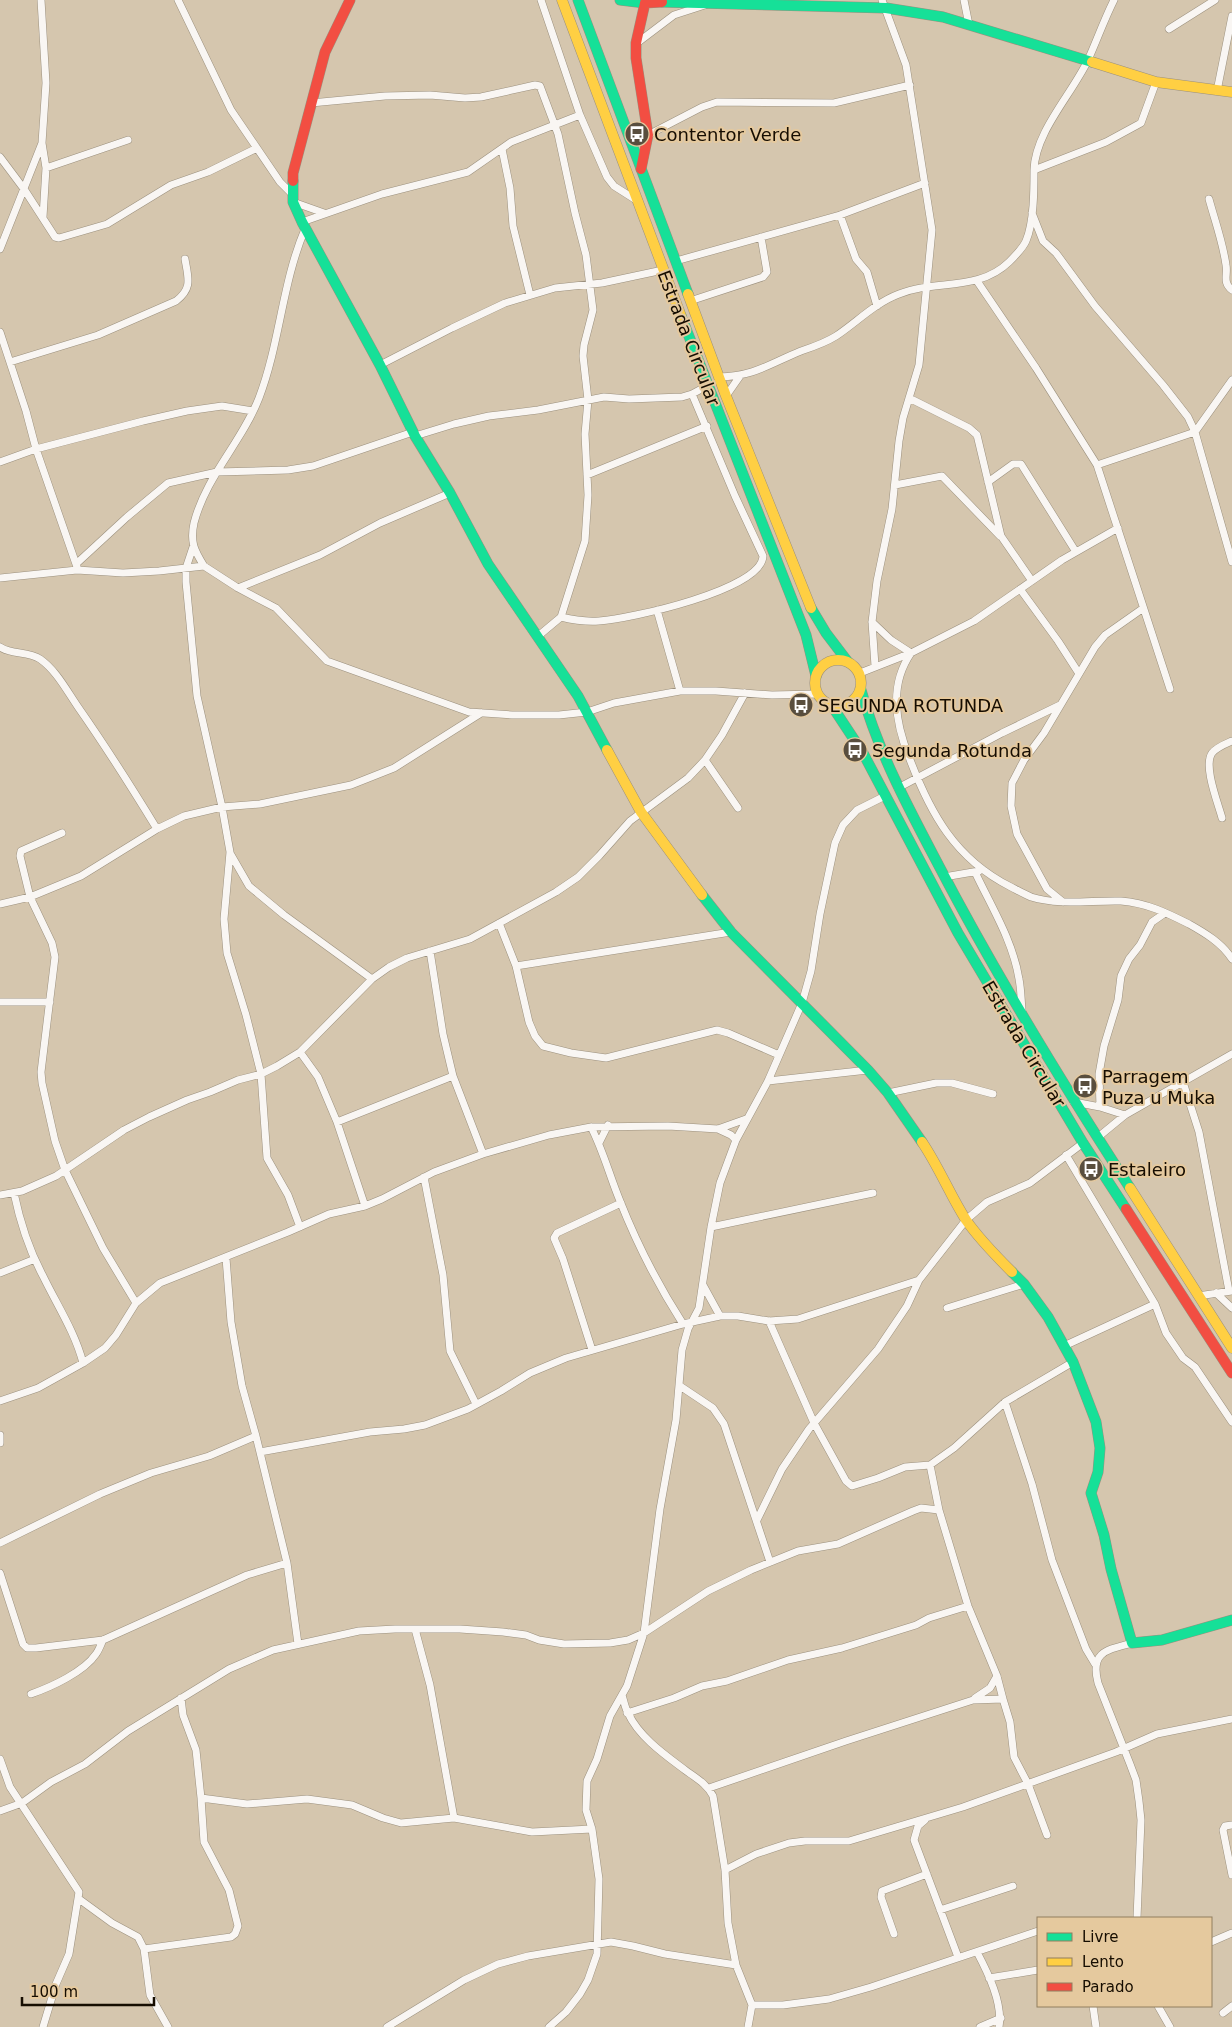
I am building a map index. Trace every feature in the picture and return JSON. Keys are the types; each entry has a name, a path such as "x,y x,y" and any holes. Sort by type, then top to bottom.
{"main road":[{"path":"350,0 325,52 293,173 292,198 303,225 380,366 414,434 450,493 488,564 569,682 641,812 676,862 732,932 868,1070 888,1093 931,1155 966,1220 990,1250 1024,1284 1048,1317 1073,1362 1096,1422 1100,1448 1098,1472 1091,1493 1132,1643 1162,1640 1232,1620"},
{"name":"Estrada Circular","path":"562,0 640,203 707,386 800,621 816,676"},
{"name":"Estrada Circular","path":"578,0 719,378 813,612 848,662"},
{"path":"620,0 645,3 693,1 709,4 884,4 943,17 1156,82 1232,92"},
{"path":"641,169 648,135 638,78 636,43 645,3"},
{"path":"832,660 848,662 855,666 860,674 861,690 849,704 841,707 832,706 823,701 817,694 816,676 819,669 825,663 832,660"},
{"name":"Estrada Circular","path":"861,690 868,716 898,788 968,922 1074,1102 1232,1348"},
{"name":"Estrada Circular","path":"832,706 863,753 958,933 1083,1143 1232,1373"}],"street":[{"path":"41,0 46,83 42,143 46,168 43,217"},
{"path":"178,0 231,110 280,182 292,198 324,213"},
{"path":"541,0 580,115 607,177 614,186 640,203"},
{"path":"964,0 970,25"},
{"path":"719,378 740,376 766,368 820,345 877,306 899,294 927,285 977,281 993,275 1009,262 1026,241 1032,213 1035,155 1043,136 1087,61 1114,0"},
{"path":"1169,29 1215,0"},
{"path":"636,43 674,15 709,4"},
{"path":"875,666 872,622 877,581 892,509 899,441 919,365 932,230 906,65 884,4"},
{"path":"1217,91 1232,16"},
{"path":"1034,170 1106,142 1141,123 1156,82"},
{"path":"311,103 385,96 430,95 482,98 535,85 540,86 554,124 586,254 593,310 584,345 588,400 585,434 588,495 585,541 561,617 537,637"},
{"path":"648,135 702,107 717,102 834,102 910,85"},
{"path":"372,979 284,915 249,886 230,852 197,696 186,568 192,547 194,524 206,491 254,411 273,356 294,257 303,225 324,213 382,194 468,172 511,142 580,115"},
{"path":"46,168 128,140"},
{"path":"0,249 42,143"},
{"path":"0,157 43,217 54,238 71,236 91,230 121,216 171,185 208,172 257,148"},
{"path":"502,149 510,188 513,226 530,295"},
{"path":"676,261 840,215 925,183"},
{"path":"1208,199 1227,266 1225,279 1227,285 1232,290"},
{"path":"1032,213 1043,241 1056,253 1095,306 1188,417 1195,432 1232,562"},
{"path":"840,215 856,259 867,272 877,306"},
{"path":"690,300 763,277 767,272 761,238"},
{"path":"1026,241 1043,241"},
{"path":"10,362 98,335 176,301 186,294 188,284 185,259"},
{"path":"380,366 482,313 530,295 555,288 591,284 663,270"},
{"path":"977,281 1036,368 1097,465 1142,609 1170,689"},
{"path":"0,332 36,449 77,567"},
{"path":"726,396 740,376"},
{"path":"1097,465 1195,432 1232,380"},
{"path":"77,567 127,517 168,483 217,472 288,470 313,466 414,434 481,418 538,410 604,397 629,399 682,397 707,386"},
{"path":"561,617 577,621 598,621 657,610 716,593 748,576 761,566 764,556 735,496 692,394"},
{"path":"909,398 969,428 977,434 1000,536"},
{"path":"0,462 36,449 187,411 222,406 254,411"},
{"path":"587,475 707,426"},
{"path":"988,482 1013,464 1021,464 1076,552"},
{"path":"894,485 942,476 1000,536 1032,581"},
{"path":"238,588 320,555 380,523 450,493"},
{"path":"860,674 875,666 911,653 974,621 1076,552 1118,528"},
{"path":"192,547 204,566 238,588 276,608 327,662 469,712 560,715 587,712 614,703 680,691 817,694"},
{"path":"0,578 77,567 123,573 204,566"},
{"path":"1020,589 1078,672"},
{"path":"1063,902 1047,889 1017,834 1011,806 1012,783 1024,760 1044,733 1094,647 1142,609"},
{"path":"657,610 680,691"},
{"path":"872,622 892,640 911,653"},
{"path":"0,647 6,651 39,658 48,666 65,687 112,757 157,829"},
{"path":"911,653 902,667 897,683 896,710 906,750 930,807 948,837 978,871 1014,961 1019,978 1023,1015"},
{"path":"0,1195 14,1193 43,1182 65,1170 124,1130 149,1117 238,1080 261,1074 300,1052 372,979 388,967 407,958 470,939 556,892 578,877 630,821 688,778 705,760 722,735 745,693"},
{"path":"898,788 1060,704"},
{"path":"0,904 30,897 81,876 157,829 184,816 222,807 260,804 351,785 394,768 482,713"},
{"path":"1222,818 1211,780 1210,760 1212,753 1219,747 1232,741"},
{"path":"705,760 738,808"},
{"path":"549,2027 566,2012 580,1994 588,1980 597,1954 599,1879 592,1829 586,1810 587,1781 597,1759 610,1716 622,1695 644,1633 650,1575 676,1420 682,1350 699,1308 720,1183 736,1140 768,1081 802,1003 811,971 820,914 835,843 843,825 857,810 885,796"},
{"path":"62,833 21,851 21,862 30,897 54,949 55,956 41,1072 42,1083 55,1141 65,1170 103,1248 136,1303"},
{"path":"230,852 224,919 227,953 246,1015 261,1074 267,1158 288,1195 300,1227"},
{"path":"944,877 978,871 1031,897 1063,902 1121,901 1148,905 1202,931 1229,948 1232,959"},
{"path":"1100,1106 1098,1074 1104,1046 1118,1000 1121,976 1128,959 1140,945 1152,922 1166,913"},
{"path":"499,923 516,966 530,1022 540,1042 552,1049 606,1058 717,1030 779,1055"},
{"path":"516,966 732,932"},
{"path":"430,951 443,1034 453,1076 482,1154"},
{"path":"0,1002 50,1002"},
{"path":"300,1052 318,1077 337,1122 365,1206"},
{"path":"1097,1138 1125,1115 1232,1054"},
{"path":"768,1081 868,1070"},
{"path":"337,1122 453,1076"},
{"path":"1183,1082 1204,1151 1230,1291 1198,1296"},
{"path":"888,1093 944,1083 993,1094"},
{"path":"1074,1102 1100,1106 1125,1115"},
{"path":"718,1129 746,1119"},
{"path":"0,1401 38,1388 106,1348 116,1336 136,1303 160,1283 226,1258 329,1214 365,1206 389,1196 424,1177 482,1154 543,1136 591,1127 608,1126 668,1126 718,1129 731,1135 736,1140"},
{"path":"599,1143 608,1126"},
{"path":"591,1127 642,1251 683,1324"},
{"path":"757,1520 782,1469 814,1423 878,1349 904,1311 918,1280 966,1220 987,1202 1030,1183 1083,1143"},
{"path":"1066,1155 1155,1304 1166,1333 1183,1358 1195,1368 1232,1422"},
{"path":"424,1177 443,1275 450,1351 476,1404"},
{"path":"14,1193 25,1236 78,1344 83,1363"},
{"path":"711,1228 873,1193"},
{"path":"592,1350 554,1238 557,1233 621,1203"},
{"path":"226,1258 231,1322 242,1386 287,1563 298,1644"},
{"path":"0,1273 35,1259"},
{"path":"260,1452 370,1432 425,1425 476,1404 530,1373 566,1358 683,1324 720,1316 738,1316 769,1321 798,1319 918,1280"},
{"path":"947,1308 1024,1284"},
{"path":"703,1285 720,1316"},
{"path":"1216,1293 1232,1308"},
{"path":"1064,1346 1155,1304"},
{"path":"769,1321 814,1423 846,1481 852,1486 905,1467 930,1465 954,1448 1005,1402 1073,1362"},
{"path":"680,1386 713,1408 724,1424 770,1562"},
{"path":"1005,1402 1032,1484 1052,1560 1086,1649 1095,1664 1098,1683 1136,1780 1141,1820 1137,1917"},
{"path":"0,1435 0,1444"},
{"path":"0,1543 100,1494 151,1472 209,1456 256,1436"},
{"path":"930,1465 939,1510 968,1606 997,1676 1010,1722 1014,1757 1028,1784 1047,1835"},
{"path":"0,1811 22,1803 52,1782 86,1764 128,1732 181,1698 228,1669 254,1657 298,1644 359,1631 460,1629 526,1634 539,1640 564,1644 610,1643 628,1640 644,1633 708,1591 770,1562 798,1551 838,1544 913,1510 921,1508 939,1510"},
{"path":"0,1573 23,1644 27,1648 103,1640 247,1575 287,1563"},
{"path":"628,1713 674,1698 702,1686 727,1682 788,1660 842,1648 916,1626 929,1618 968,1606"},
{"path":"416,1629 434,1702 454,1818"},
{"path":"31,1694 41,1691 76,1672 97,1654 103,1640"},
{"path":"1095,1664 1102,1654 1114,1648 1132,1643"},
{"path":"973,1700 990,1688 997,1676"},
{"path":"622,1695 628,1713 636,1727 650,1741 709,1788 713,1796 724,1870 728,1923 736,1965 752,2005 748,2027"},
{"path":"144,1949 231,1937 238,1926 229,1890 204,1842 196,1750 183,1715 181,1698"},
{"path":"709,1788 973,1700 1003,1699"},
{"path":"724,1870 756,1854 790,1843 849,1840 928,1818 1028,1784 1157,1734 1232,1719"},
{"path":"0,1759 10,1787 22,1803 39,1834 54,1852 78,1889 79,1899 75,1909 69,1954 56,1984 43,2027"},
{"path":"201,1798 247,1804 307,1799 352,1805 383,1818 401,1822 454,1818 532,1832 592,1829"},
{"path":"928,1818 918,1826 914,1840 958,1958"},
{"path":"1232,1825 1225,1826 1223,1830 1232,1876"},
{"path":"894,1934 881,1897 882,1892 926,1874"},
{"path":"940,1910 1012,1886"},
{"path":"79,1899 112,1923 138,1937 144,1949 150,1994 168,2027"},
{"path":"752,2005 783,2005 829,1998 871,1987 1037,1931"},
{"path":"1212,1942 1232,1933"},
{"path":"387,2027 464,1980 498,1964 528,1956 611,1942 665,1954 736,1965"},
{"path":"977,1952 989,1978 1000,2012 999,2027"},
{"path":"989,1978 1037,1970"},
{"path":"1223,2012 1232,2006"},
{"path":"1093,2007 1096,2027"},
{"path":"1159,2007 1170,2027"},
{"path":"980,2027 1001,2018"}],"traffic: fast":[{"path":"578,0 688,294"},
{"path":"620,0 645,3"},
{"path":"662,2 886,8 943,17 1092,62"},
{"path":"293,181 293,202 302,222 380,365 415,436 450,493 488,564 578,696 607,750"},
{"path":"681,316 806,635 816,676"},
{"path":"811,608 826,633 848,662"},
{"path":"861,690 876,736 895,780 961,907 1031,1029 1130,1188"},
{"path":"832,706 863,753 958,933 1083,1143 1126,1209"},
{"path":"702,895 731,932 868,1070 888,1093 922,1142"},
{"path":"1012,1272 1024,1284 1048,1317 1073,1362 1096,1422 1100,1448 1098,1472 1091,1493 1132,1643 1162,1640 1232,1620"}],"traffic: slow":[{"path":"562,0 681,316"},
{"path":"1092,62 1156,82 1232,92"},
{"path":"688,294 726,396 811,608"},
{"path":"843,660 855,666 860,674 861,683 860,692 855,700 847,705 833,706 821,700 816,692 815,678 821,666 829,661 843,660"},
{"path":"607,750 641,812 702,895"},
{"path":"922,1142 966,1220 982,1241 1012,1272"},
{"path":"1130,1188 1232,1348"}],"traffic: jam":[{"path":"293,181 293,173 325,52 350,0"},
{"path":"641,169 648,135 636,58 636,43 645,3 662,2"},
{"path":"1126,1209 1232,1373"}],"place":[{"name":"Contentor Verde","path":"637,134"},
{"name":"SEGUNDA ROTUNDA","path":"801,705"},
{"name":"Segunda Rotunda","path":"855,750"},
{"name":"Parragem Puza u Muka","path":"1085,1086"},
{"name":"Estaleiro","path":"1091,1169"}]}
